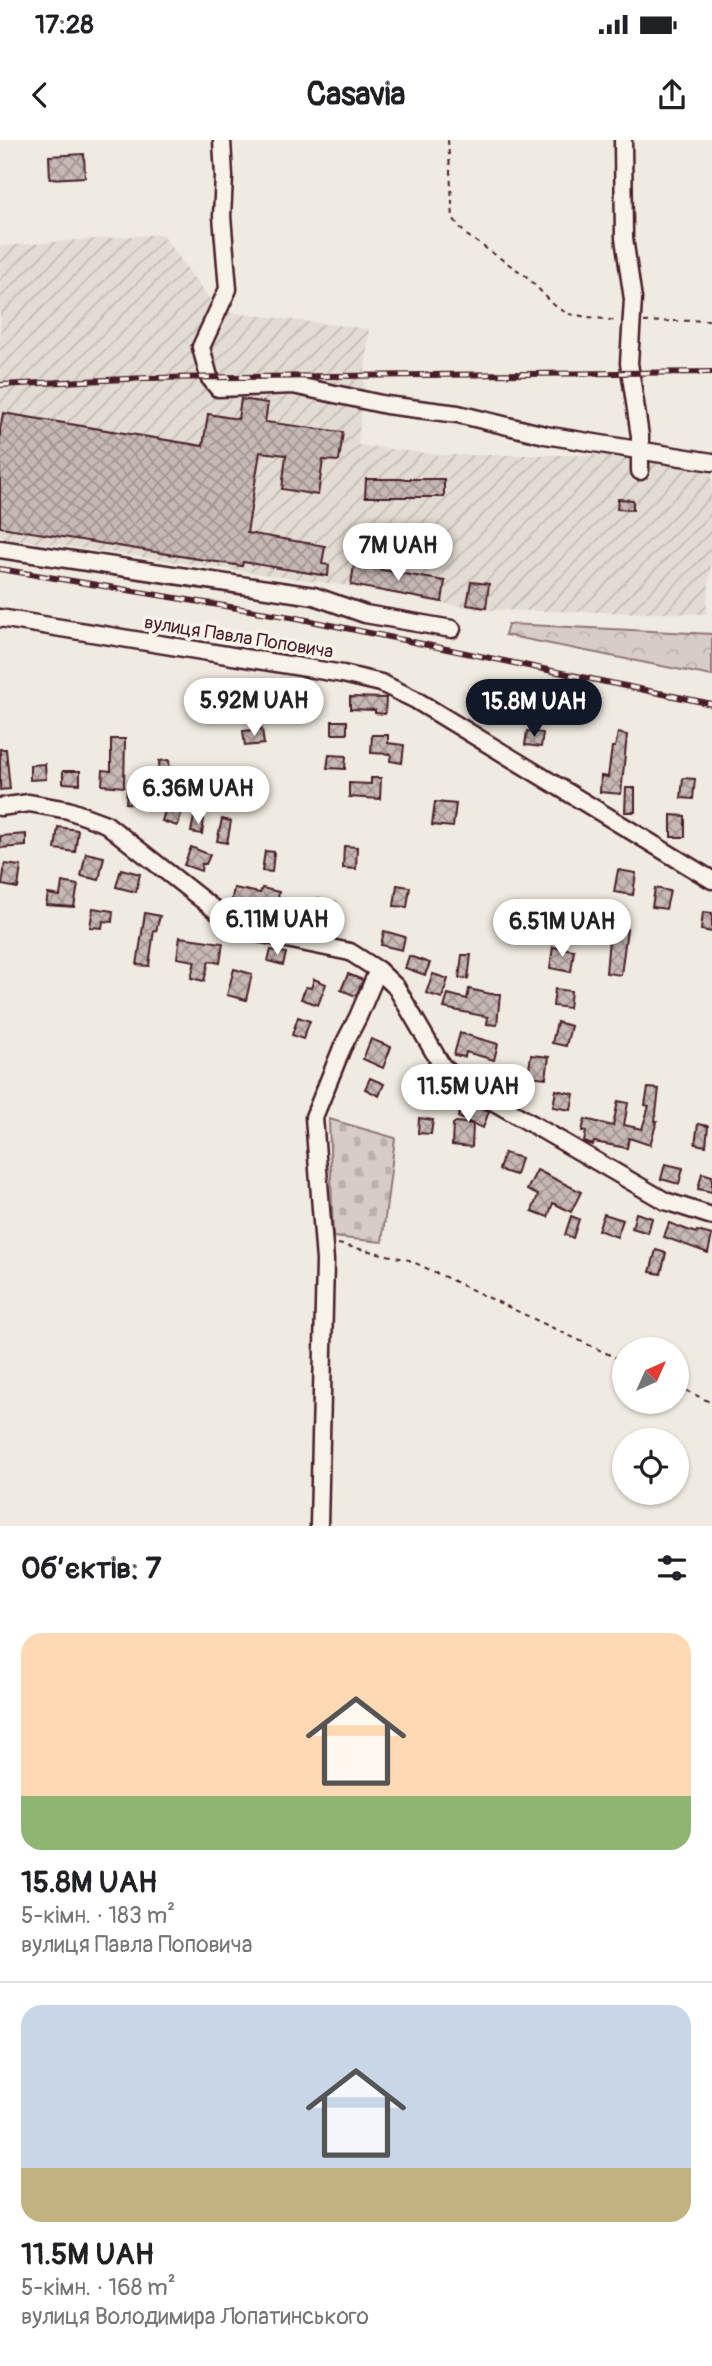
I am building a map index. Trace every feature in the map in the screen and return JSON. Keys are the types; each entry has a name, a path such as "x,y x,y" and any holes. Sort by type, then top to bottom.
{"street":[{"path":"222,140 222,216 228,289 201,347 209,377 218,388 293,385 386,405 458,414 545,435 712,463"},
{"path":"623,140 624,238 633,299 629,363 640,436 640,471"},
{"path":"0,549 314,596 365,614 452,629"},
{"name":"вулиця Павла Поповича","path":"0,618 343,674 381,683 414,699 712,880"},
{"path":"0,807 29,803 68,810 106,824 233,924 253,932 350,952 378,970 396,987 442,1066 463,1084 665,1201 712,1216"},
{"path":"319,1526 325,1261 314,1117 378,970"}],"path":[{"path":"448,140 453,218 465,233 526,276 554,305 568,314 631,323 712,320"},
{"path":"323,1241 410,1260 612,1356"},
{"path":"690,1393 712,1403"}],"shaded area":[{"path":"162,234 218,311 369,329 358,445 441,455 621,455 712,470 712,555 706,614 482,610 341,585 0,537 0,246"}],"green space":[{"path":"508,624 712,634 712,676 505,635"},
{"path":"329,1119 395,1138 382,1242 333,1237"}],"building":[{"path":"84,154 85,177 50,179 49,156"},
{"path":"241,399 268,403 265,422 343,432 339,461 323,460 318,495 282,489 286,455 260,452 247,533 325,546 322,564 329,565 328,576 243,562 242,566 0,527 0,430 3,413 203,446 208,414 238,419"},
{"path":"366,479 444,479 444,497 365,497"},
{"path":"618,499 633,500 633,510 617,509"},
{"path":"354,565 445,581 442,602 351,585"},
{"path":"471,582 489,584 486,608 467,605"},
{"path":"229,683 254,685 252,701 228,700"},
{"path":"350,697 386,698 385,714 375,713 375,710 350,709"},
{"path":"332,721 347,721 347,734 332,734"},
{"path":"262,729 264,744 245,746 243,731"},
{"path":"527,731 543,733 541,747 525,745"},
{"path":"618,733 627,735 621,794 600,792 601,776 608,777 612,747 615,747"},
{"path":"372,735 388,735 388,743 404,745 402,763 390,761 391,754 371,753"},
{"path":"111,739 125,739 124,787 102,785 103,770 111,771"},
{"path":"0,749 6,749 10,789 0,790"},
{"path":"329,755 346,756 345,769 327,768"},
{"path":"169,760 171,785 160,786 159,761"},
{"path":"45,764 46,779 30,780 30,765"},
{"path":"63,771 80,771 80,784 63,783"},
{"path":"371,778 381,778 380,799 349,797 349,783 371,784"},
{"path":"683,778 695,779 693,799 681,798"},
{"path":"127,788 145,790 143,805 126,803"},
{"path":"626,788 635,788 635,812 625,812"},
{"path":"435,802 456,804 453,827 432,825"},
{"path":"166,807 182,812 177,826 162,821"},
{"path":"671,815 685,816 685,837 671,837"},
{"path":"194,817 204,819 202,834 191,832"},
{"path":"222,819 231,821 227,843 217,841"},
{"path":"58,827 78,830 75,852 55,849"},
{"path":"26,834 26,846 0,848 0,836"},
{"path":"344,846 357,847 356,869 343,868"},
{"path":"191,847 210,855 206,864 202,864 201,871 184,865"},
{"path":"265,851 274,852 272,872 262,871"},
{"path":"86,853 104,857 99,880 81,876"},
{"path":"5,864 21,866 18,888 2,885"},
{"path":"121,869 140,874 136,892 116,887"},
{"path":"618,870 636,873 633,895 614,892"},
{"path":"62,882 78,885 74,907 46,905 48,894 60,896"},
{"path":"397,885 410,887 407,907 394,906"},
{"path":"234,888 260,893 262,888 279,892 278,898 316,904 318,898 336,902 332,920 247,903 231,903"},
{"path":"655,888 670,891 666,909 652,907"},
{"path":"509,905 530,907 528,928 508,927"},
{"path":"93,908 113,911 112,922 103,921 102,928 90,927"},
{"path":"703,912 712,913 712,932 701,930"},
{"path":"145,913 160,916 156,931 154,930 149,966 137,965"},
{"path":"610,927 627,929 621,975 606,973"},
{"path":"384,931 405,937 402,950 381,945"},
{"path":"180,937 223,943 220,963 209,961 204,981 191,978 195,961 177,958"},
{"path":"553,947 574,950 571,972 550,968"},
{"path":"271,950 286,953 283,965 268,961"},
{"path":"462,955 471,955 468,979 459,978"},
{"path":"409,956 430,963 425,975 405,968"},
{"path":"234,969 252,974 246,1000 227,995"},
{"path":"348,974 363,980 356,996 341,990"},
{"path":"433,974 448,979 442,998 426,993"},
{"path":"314,979 326,984 318,1005 301,999 306,987 311,988"},
{"path":"469,989 500,994 497,1025 487,1024 488,1017 444,1008 448,994 467,999"},
{"path":"555,989 571,991 569,1008 553,1006"},
{"path":"298,1017 310,1021 303,1039 292,1035"},
{"path":"557,1022 571,1026 566,1046 552,1043"},
{"path":"460,1033 498,1044 494,1060 466,1052 465,1057 454,1055"},
{"path":"371,1039 391,1047 383,1068 363,1059"},
{"path":"531,1055 549,1057 546,1078 528,1076"},
{"path":"370,1078 384,1084 379,1096 365,1089"},
{"path":"432,1083 450,1091 441,1109 424,1102"},
{"path":"648,1088 659,1089 657,1121 650,1145 629,1138 627,1148 584,1142 586,1131 582,1131 585,1119 613,1126 618,1101 628,1103 624,1125 642,1129 649,1106 645,1105"},
{"path":"556,1090 574,1094 571,1110 553,1107"},
{"path":"464,1101 489,1111 483,1128 458,1117"},
{"path":"419,1118 433,1120 431,1134 418,1133"},
{"path":"453,1124 473,1124 472,1147 452,1145"},
{"path":"698,1124 708,1126 706,1146 695,1144"},
{"path":"504,1153 521,1158 516,1175 499,1170"},
{"path":"665,1164 683,1168 679,1184 661,1179"},
{"path":"537,1170 581,1192 571,1212 553,1203 548,1217 532,1211 538,1195 527,1190"},
{"path":"702,1173 712,1176 712,1192 698,1189"},
{"path":"636,1213 652,1218 648,1233 632,1228"},
{"path":"604,1214 623,1220 617,1237 598,1230"},
{"path":"571,1216 579,1219 573,1238 565,1235"},
{"path":"669,1223 696,1233 697,1231 712,1235 708,1253 664,1237"},
{"path":"656,1250 666,1253 661,1274 650,1272"}],"railway":[{"path":"0,385 147,378 712,372"},
{"path":"0,569 297,618 712,704"}]}
